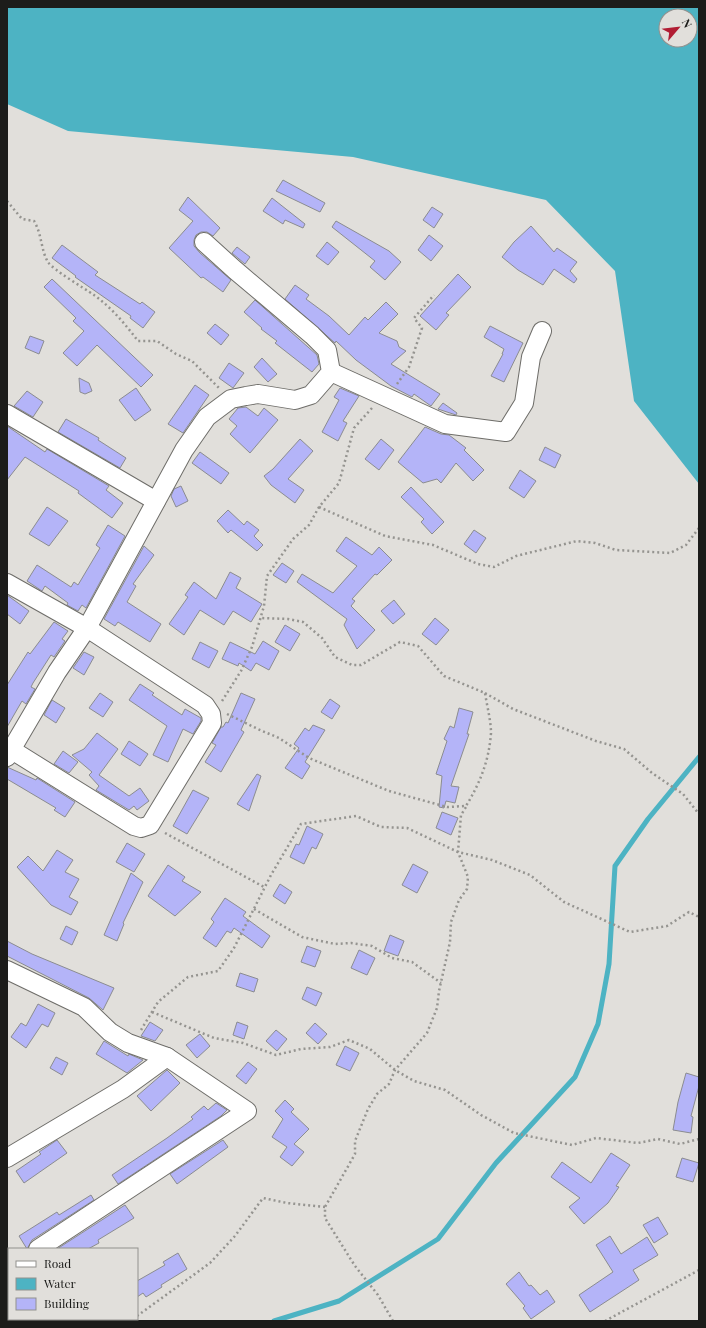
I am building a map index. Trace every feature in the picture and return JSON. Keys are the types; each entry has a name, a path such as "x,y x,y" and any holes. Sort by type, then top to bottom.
{"street":[{"path":"204,242 235,270 312,334 327,350 331,372"},
{"path":"331,372 445,424 506,432 524,403 531,357 542,331"},
{"path":"7,583 87,628 214,711 212,723 150,825 141,828 134,826 8,751 57,672 87,628 184,450 207,417 231,399 258,394 295,400 311,395 331,372"},
{"path":"7,414 156,500"},
{"path":"7,970 84,1007 110,1032 128,1043 167,1057 247,1111 40,1248"},
{"path":"7,1158 123,1088 167,1057"}],"path":[{"path":"7,201 22,219 34,221 40,230 48,262 95,295 122,320 138,341 157,341 176,354 192,361 231,399"},
{"path":"434,295 414,318 422,328 409,367 395,388 384,397 354,428 339,483 319,507 309,525 293,539 267,576 264,606 252,647 241,671 214,711 279,738 309,758 389,791 447,807 466,806"},
{"path":"319,507 385,536 433,545 478,564 494,567 516,556 577,541 595,543 616,550 670,553 686,545 699,528"},
{"path":"260,618 288,619 303,622 322,638 335,657 352,665 361,665 400,642 418,646 444,676 485,693 513,709 596,741 624,749 652,773 683,794 699,814"},
{"path":"393,1321 378,1295 355,1266 326,1218 325,1207 355,1154 355,1141 368,1109 377,1094 389,1084 395,1070 427,1033 437,1008 450,942 451,922 459,900 467,889 468,877 458,852 461,815 477,788 486,765 491,732 485,693"},
{"path":"128,1043 137,1036 158,1002 188,977 218,971 234,948 264,887 301,824 356,816 381,827 407,828 458,852 492,860 530,874 564,902 630,932 667,926 689,912 699,917"},
{"path":"150,825 264,887"},
{"path":"254,909 302,937 335,944 352,943 372,946 392,958 412,962 441,983"},
{"path":"152,1012 214,1038 242,1043 276,1055 301,1049 330,1047 349,1040 370,1049 395,1070 414,1081 445,1090 481,1115 514,1133 546,1141 572,1145 596,1138 638,1143 658,1140 680,1144 699,1140"},
{"path":"138,1315 210,1262 235,1236 263,1198 287,1203 325,1207"},
{"path":"606,1321 699,1270"}],"water":[{"path":"7,7 699,7 699,484 634,401 615,271 546,200 353,157 68,131 7,104"}],"building":[{"path":"283,180 325,203 320,212 276,191"},
{"path":"188,197 220,228 213,236 207,232 201,232 196,235 194,246 231,280 223,292 203,277 201,278 169,248 193,221 179,210"},
{"path":"272,198 305,224 303,228 285,220 283,224 263,211"},
{"path":"432,207 443,214 434,228 423,220"},
{"path":"336,221 389,251 401,262 385,280 370,267 375,261 332,227"},
{"path":"531,226 554,252 557,248 577,262 570,271 577,279 574,283 554,269 543,285 518,270 502,257 514,242"},
{"path":"429,235 443,246 431,261 418,250"},
{"path":"327,242 339,252 328,265 316,256"},
{"path":"62,245 98,272 95,275 140,304 142,302 155,312 143,328 130,318 131,316 75,277 76,276 52,258"},
{"path":"237,247 250,257 245,264 232,253"},
{"path":"458,274 471,287 446,313 449,315 436,330 420,316"},
{"path":"52,279 153,375 141,387 97,345 77,366 63,353 84,331 73,321 76,318 44,287"},
{"path":"295,285 309,295 306,299 329,316 349,335 365,317 368,320 386,302 398,314 379,333 397,341 399,347 406,351 391,364 440,394 431,406 414,394 412,397 391,386 356,360 336,341 335,343 285,299"},
{"path":"255,300 317,355 319,364 312,372 275,343 277,341 261,329 262,328 244,312"},
{"path":"215,324 229,335 221,345 207,333"},
{"path":"490,326 523,343 504,382 491,376 503,354 504,349 484,337"},
{"path":"30,336 44,341 39,354 25,348"},
{"path":"262,358 277,374 268,382 254,367"},
{"path":"229,363 244,373 233,388 219,378"},
{"path":"79,378 89,383 92,391 85,394 80,392"},
{"path":"195,385 209,395 183,433 168,424"},
{"path":"136,388 151,410 135,421 119,400"},
{"path":"340,388 359,396 343,421 347,423 338,441 322,432 339,400 334,397"},
{"path":"27,391 43,402 33,417 14,406"},
{"path":"443,403 457,413 456,415 438,409"},
{"path":"246,407 258,416 264,408 278,420 250,453 230,434 237,426 229,419 238,408"},
{"path":"66,419 99,438 98,440 126,458 120,468 58,432"},
{"path":"7,426 45,452 47,449 109,486 106,490 123,503 112,518 78,493 79,491 25,457 7,480"},
{"path":"425,427 441,434 449,435 466,448 464,450 484,470 473,481 456,463 441,483 437,479 423,483 398,462"},
{"path":"300,439 313,451 288,479 304,490 295,503 271,485 264,476 273,469"},
{"path":"381,439 394,450 379,470 365,459"},
{"path":"545,447 561,455 555,468 539,460"},
{"path":"200,452 229,473 221,484 192,463"},
{"path":"520,470 536,481 524,498 509,488"},
{"path":"181,486 188,501 176,507 171,496 174,489"},
{"path":"411,487 444,522 432,534 421,522 424,519 401,497"},
{"path":"47,507 68,521 49,546 29,534"},
{"path":"228,510 244,525 247,521 259,530 254,536 263,545 257,551 231,530 228,533 217,521"},
{"path":"108,525 125,536 86,608 82,605 78,611 67,605 68,603 45,586 42,591 27,581 37,565 71,587 74,582 78,585 100,548 96,545"},
{"path":"474,530 486,538 476,553 464,544"},
{"path":"346,537 372,555 379,547 392,560 377,575 375,574 352,599 355,601 351,606 375,630 357,649 344,625 347,619 297,582 302,574 333,593 357,566 336,551"},
{"path":"144,546 154,555 133,584 136,586 127,602 161,624 150,642 118,622 115,626 104,619"},
{"path":"282,563 294,571 286,583 273,575"},
{"path":"230,572 241,578 236,588 262,604 251,622 233,611 224,625 200,610 184,635 169,624 188,597 185,595 194,582 216,599"},
{"path":"7,595 29,611 20,624 7,614"},
{"path":"394,600 405,614 393,624 381,611"},
{"path":"435,618 449,630 436,645 422,634"},
{"path":"54,622 68,631 62,639 65,641 54,657 51,655 33,683 31,687 35,689 26,704 22,701 7,727 7,685 28,652 30,654"},
{"path":"285,625 300,634 290,651 275,642"},
{"path":"263,641 279,651 269,670 256,663 251,671 239,663 238,666 222,659 230,642 255,654"},
{"path":"200,642 218,651 209,668 192,659"},
{"path":"84,652 94,657 84,675 73,668"},
{"path":"140,684 154,693 152,695 182,715 185,709 201,718 201,721 193,734 183,729 168,762 153,755 167,726 129,700"},
{"path":"100,693 113,702 103,717 89,708"},
{"path":"241,693 255,699 241,730 244,732 221,772 205,762 216,745 212,743 221,727 223,727 226,722 228,723"},
{"path":"330,699 340,706 332,719 321,712"},
{"path":"52,700 65,708 56,723 44,715"},
{"path":"459,708 473,712 467,734 469,734 451,786 459,787 455,803 446,801 444,808 439,807 442,776 436,774 447,741 444,739 450,726 454,728"},
{"path":"313,725 325,730 305,762 310,766 302,779 285,768 299,748 294,744 305,728 309,731"},
{"path":"97,733 118,749 99,775 129,796 140,788 149,801 137,810 134,806 129,810 96,790 99,786 89,775 92,772 72,755 84,749"},
{"path":"129,741 148,754 140,766 121,754"},
{"path":"63,751 78,762 69,773 54,764"},
{"path":"7,767 36,780 37,778 75,802 65,817 54,810 56,808 7,779"},
{"path":"257,774 261,776 249,811 237,804"},
{"path":"193,790 209,798 187,834 173,826"},
{"path":"442,812 458,818 451,835 436,828"},
{"path":"307,826 323,834 316,849 312,847 304,864 290,857 296,844 299,845"},
{"path":"127,843 145,854 134,872 116,862"},
{"path":"57,850 73,860 65,872 79,879 69,897 78,902 71,915 51,905 17,867 28,856 43,871"},
{"path":"413,864 428,872 417,893 402,885"},
{"path":"168,865 185,877 182,881 201,892 175,916 148,896"},
{"path":"131,873 143,882 123,923 124,924 117,941 104,935"},
{"path":"280,884 292,892 285,904 273,896"},
{"path":"225,898 246,912 243,916 270,936 262,948 234,928 231,933 227,931 216,947 203,938 214,922 211,919"},
{"path":"66,926 78,932 72,945 60,939"},
{"path":"390,935 404,941 398,956 384,951"},
{"path":"7,941 32,954 114,988 103,1010 89,998 7,956"},
{"path":"307,946 321,951 315,967 301,962"},
{"path":"359,950 375,958 367,975 351,968"},
{"path":"240,973 258,979 254,992 236,986"},
{"path":"307,987 322,993 316,1006 302,999"},
{"path":"38,1004 55,1013 48,1027 42,1024 26,1048 11,1037 21,1023 26,1026"},
{"path":"150,1022 163,1030 155,1041 141,1036"},
{"path":"237,1022 248,1026 244,1039 233,1035"},
{"path":"315,1023 327,1034 318,1044 306,1033"},
{"path":"276,1030 287,1039 277,1051 266,1041"},
{"path":"200,1034 210,1046 197,1058 186,1045"},
{"path":"104,1041 128,1056 129,1054 143,1060 127,1073 96,1054"},
{"path":"345,1046 359,1053 350,1071 336,1065"},
{"path":"56,1057 68,1063 62,1075 50,1068"},
{"path":"248,1062 257,1069 246,1084 236,1076"},
{"path":"167,1070 180,1083 151,1111 137,1096"},
{"path":"686,1073 699,1077 699,1086 691,1116 693,1117 691,1133 673,1130 678,1102"},
{"path":"285,1100 294,1109 291,1112 309,1129 294,1144 304,1152 292,1166 280,1157 287,1147 272,1137 283,1119 275,1111"},
{"path":"216,1103 227,1110 221,1116 118,1184 112,1175 193,1119 191,1117 204,1106 208,1110"},
{"path":"57,1140 67,1153 24,1183 16,1171 41,1154 39,1152"},
{"path":"223,1140 228,1147 177,1184 170,1174"},
{"path":"611,1153 630,1165 616,1186 619,1187 608,1203 584,1224 569,1207 580,1198 551,1177 562,1162 591,1183"},
{"path":"682,1158 699,1163 693,1182 676,1177"},
{"path":"91,1195 94,1200 32,1240 26,1248 19,1236 57,1212 59,1215"},
{"path":"125,1205 134,1218 98,1240 99,1243 90,1248 59,1248"},
{"path":"658,1217 668,1234 654,1243 643,1225"},
{"path":"610,1236 621,1254 647,1237 658,1255 633,1270 639,1280 590,1312 579,1295 613,1272 596,1245"},
{"path":"178,1253 187,1269 161,1285 162,1287 146,1297 143,1293 138,1296 138,1280 165,1265 163,1262"},
{"path":"519,1272 529,1286 531,1285 540,1295 547,1290 555,1302 531,1319 523,1308 525,1306 506,1284"}],"waterway":[{"path":"274,1321 339,1301 438,1239 496,1163 575,1077 598,1024 609,964 615,866 648,819 699,757"}]}
